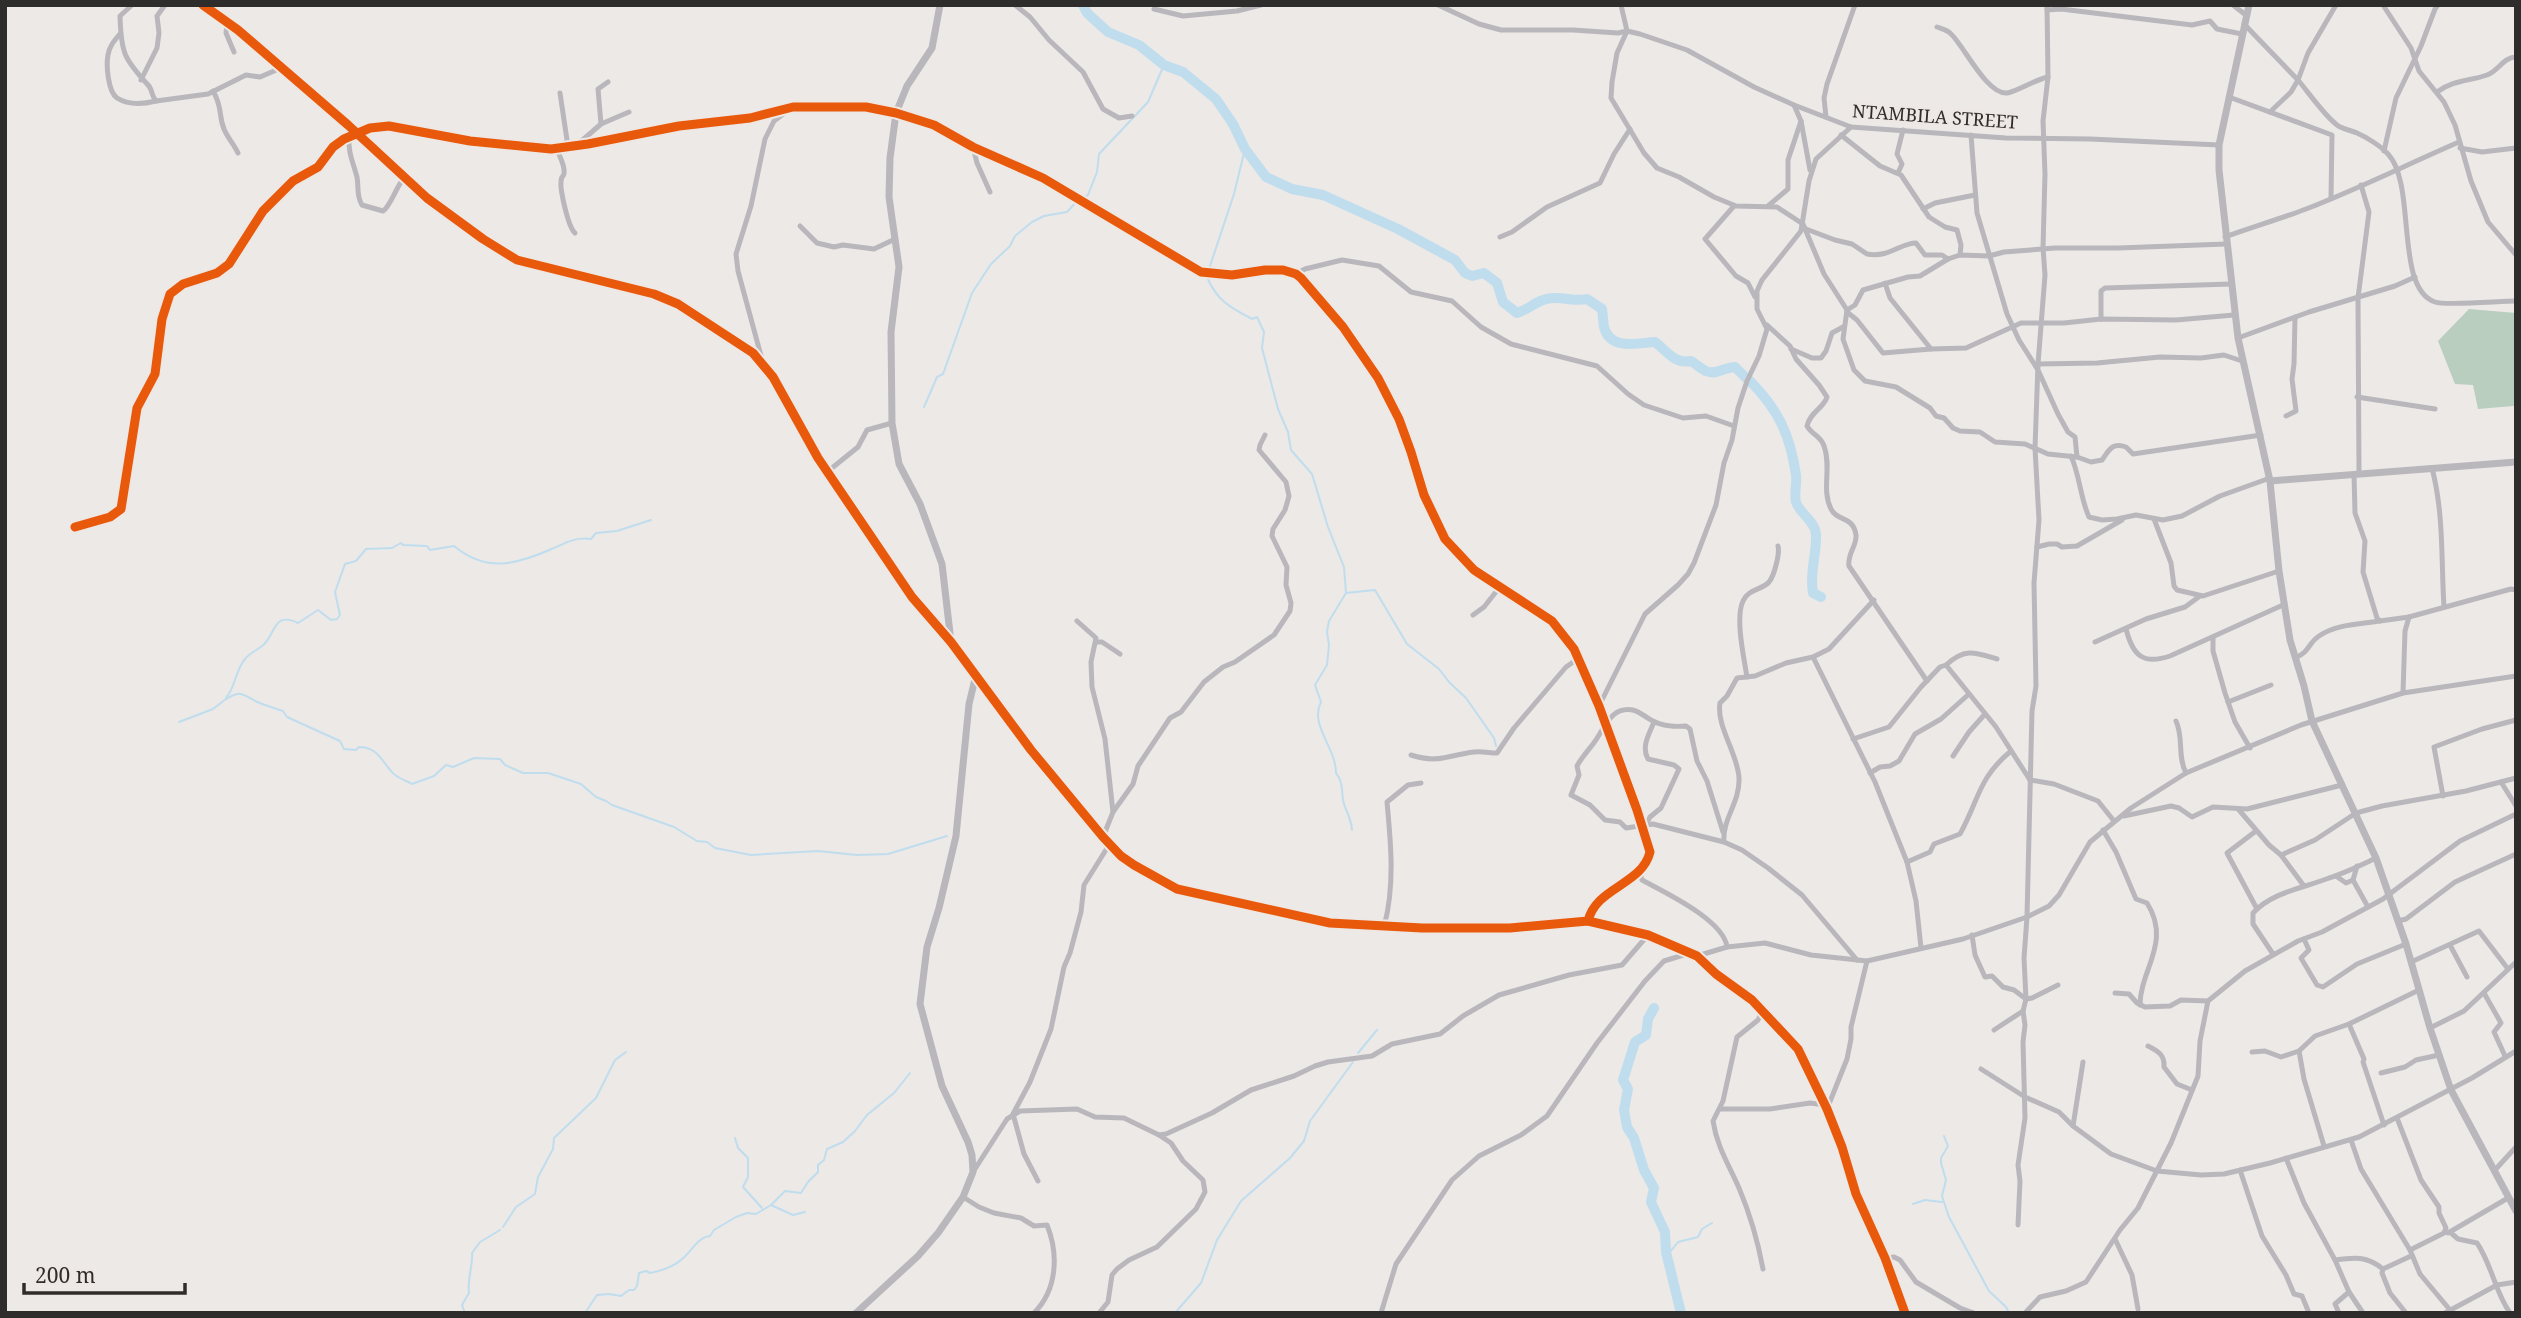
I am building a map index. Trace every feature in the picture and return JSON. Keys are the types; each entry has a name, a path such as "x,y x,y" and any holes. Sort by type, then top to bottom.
{"street":[{"path":"132,5 120,16 119,36 133,71 150,88 152,98 156,101"},
{"path":"141,79 155,54 159,33 157,16 165,5"},
{"path":"203,5 348,125 353,135 443,211 517,260 654,294 678,304 728,335 764,363"},
{"path":"940,5 932,48 907,86 896,113 888,173 899,267 891,342 892,423 899,464 920,504 942,564 951,642"},
{"path":"1014,5 1083,72 1103,109 1119,118 1132,116"},
{"path":"1154,9 1184,16 1237,11 1261,5"},
{"name":"NTAMBILA STREET","path":"1438,5 1479,24 1501,30 1573,30 1598,33 1627,31 1687,50 1794,106 1851,127 2044,139 2220,145"},
{"path":"1621,5 1627,31 1617,52 1611,91 1614,104 1657,168 1734,206 1768,206 1781,209 1805,226 1835,240 1852,244 1867,254 1895,251 1911,242 1916,243 1925,255 1942,255 1948,259"},
{"path":"1826,117 1826,84 1855,5"},
{"path":"2233,5 2246,16"},
{"path":"2249,5 2220,145 2219,170 2234,315 2270,480 2283,605 2312,721 2376,858 2412,962 2418,990 2451,1090 2513,1203 2447,1233 2384,1269 2382,1273 2390,1293 2406,1313"},
{"path":"2270,112 2291,92 2308,53 2336,5"},
{"path":"2383,5 2415,58 2418,71 2437,92 2455,125 2459,145 2488,222 2516,255"},
{"path":"2384,151 2396,99 2438,5"},
{"path":"2018,1225 2018,1165 2025,1118 2024,958 2032,711 2036,686 2034,583 2039,498 2035,448 2045,275 2043,121 2048,77 2047,8 2192,25 2210,21 2217,29 2242,34"},
{"path":"227,23 226,33 234,52"},
{"path":"2244,24 2336,124 2360,134 2384,151 2398,171 2405,204 2406,233 2415,277 2422,293 2438,303 2516,301"},
{"path":"1937,27 1950,32 1997,91 2008,93 2034,80 2048,77"},
{"path":"119,36 112,42 107,55 111,91 117,98 139,104 192,97 213,91 246,75 260,76 281,68"},
{"path":"2437,92 2455,82 2486,76 2508,58 2516,57"},
{"path":"601,124 598,89 608,82"},
{"path":"213,91 221,107 224,129 232,138 238,153"},
{"path":"560,93 567,140 560,148"},
{"path":"2229,97 2332,135"},
{"path":"1794,106 1801,121 1811,173"},
{"path":"793,107 774,121 765,139 751,206 736,254 738,271 764,363 827,472 912,597 951,642 1031,750 1110,845 1134,865 1177,889 1330,923 1384,927 1510,928 1588,921 1648,935 1694,954 1716,974 1744,992 1798,1049 1826,1107 1842,1147 1856,1195 1885,1258 1905,1313"},
{"path":"75,527 110,517 121,509 137,408 155,374 162,319 170,294 183,284 223,269 263,211 293,181 318,167 338,142 370,128 389,125 470,141 538,149 560,148 679,126 750,118 793,107 866,107 896,113 934,125 972,147 1067,192 1201,272 1232,275 1274,270 1296,274 1343,327 1378,378 1407,441 1423,495 1446,539 1465,562 1499,588 1552,621 1579,658 1599,706 1645,824 1650,852 1649,858 1639,870 1598,902 1588,921"},
{"path":"575,147 601,124 629,112"},
{"path":"1768,206 1788,189 1788,160 1801,121"},
{"path":"2331,198 2332,135 2336,124"},
{"path":"348,125 370,128"},
{"path":"1851,127 1816,159 1811,173 1805,226 1824,274 1847,311 1883,353 1960,349 2021,323 2101,319 2176,320 2234,315"},
{"path":"1500,237 1512,232 1547,207 1577,191 1600,183 1614,154 1630,130"},
{"path":"1898,173 1902,164 1897,155 1903,130"},
{"path":"353,135 348,151 357,177 358,198 362,205 383,211 388,208 395,188 404,178"},
{"path":"1841,135 1880,166 1898,173 1932,219 1957,230 1961,240 1960,255"},
{"path":"1971,135 1975,195 1989,256 2013,326 2038,367 2068,432 2075,437 2074,456 2083,495 2082,503 2089,517 2102,520 2136,515 2163,520 2182,516 2220,496 2270,480 2516,462"},
{"path":"2261,435 2133,454 2126,447 2114,446 2109,448 2099,461 2091,462 2074,456 2048,454 2025,444 1995,442 1983,433 1953,428 1944,418 1936,416 1930,408 1901,390 1865,381 1854,370 1843,339 1847,311 1855,305 1863,290 1920,276 1960,255 1989,256 2043,248 2225,240 2459,145 2482,152 2516,148"},
{"path":"972,147 976,163 990,192"},
{"path":"560,148 564,170 561,181 562,198 567,209 568,223 575,233"},
{"path":"2361,185 2368,212 2358,298 2355,513 2365,541 2363,572 2376,618 2380,621"},
{"path":"1923,209 1936,203 1975,195"},
{"path":"1734,206 1705,237 1706,242 1736,276 1748,283 1759,315 1822,387 1827,397 1809,419 1807,426 1811,433 1821,439 1825,447 1828,479 1825,486 1830,509 1849,521 1855,533 1856,540 1849,554 1849,566 1927,681"},
{"path":"800,226 817,243 834,247 843,245 874,249 895,239"},
{"path":"1756,300 1762,280 1805,226"},
{"path":"1296,274 1305,269 1342,260 1379,266 1411,292 1452,301 1482,327 1511,344 1597,366 1628,394 1652,408 1683,418 1706,416 1734,426"},
{"path":"2238,338 2415,277"},
{"path":"1885,283 1890,298 1931,349"},
{"path":"2101,319 2101,291 2105,288 2231,284"},
{"path":"2286,416 2297,411 2292,379 2295,317"},
{"path":"1599,706 1645,614 1678,585 1691,569 1716,505 1734,426 1747,381 1763,346 1767,325"},
{"path":"1791,349 1812,358 1821,358 1832,333 1843,327"},
{"path":"2038,367 2160,357 2201,358 2224,355 2242,361"},
{"path":"2357,397 2435,409"},
{"path":"827,472 858,447 867,430 892,423"},
{"path":"1103,837 1114,812 1133,784 1139,766 1170,718 1181,712 1204,682 1274,635 1290,611 1291,603 1286,585 1287,567 1272,536 1289,496 1286,482 1259,450 1265,435"},
{"path":"2432,468 2441,513 2444,607"},
{"path":"2037,547 2057,544 2062,547 2077,546 2127,516"},
{"path":"2154,519 2171,563 2174,586 2177,590 2200,596"},
{"path":"1746,677 1741,648 1741,606 1750,593 1770,581 1779,557 1778,546"},
{"path":"2095,642 2146,619 2185,607 2200,596 2279,571"},
{"path":"1473,615 1484,607 1499,588"},
{"path":"2295,658 2306,652 2313,641 2325,632 2340,627 2409,617 2511,589 2516,590"},
{"path":"1723,832 1735,805 1739,777 1719,707 1737,678 1813,657 1833,645 1874,600"},
{"path":"2126,629 2133,649 2147,661 2152,661 2170,656 2283,605"},
{"path":"2403,693 2405,631 2409,617"},
{"path":"1077,621 1092,632 1096,642 1091,662 1092,687 1104,739 1114,812"},
{"path":"2213,637 2213,651 2228,702 2235,722 2250,748"},
{"path":"1096,642 1102,642 1120,654"},
{"path":"1853,739 1889,727 1940,667 1959,655 1972,652 1997,659"},
{"path":"1813,657 1870,774 1907,862 1916,901 1921,948"},
{"path":"1410,755 1448,759 1475,752 1497,753 1514,728 1566,667 1579,658"},
{"path":"1946,665 2030,780 2053,784 2098,801 2116,820"},
{"path":"973,1172 968,1142 942,1086 920,1004 927,947 956,836 969,704 976,675"},
{"path":"1381,1313 1396,1264 1452,1180 1479,1156 1521,1135 1547,1116 1573,1082 1597,1043 1664,961 1727,947 1765,943 1811,955 1867,961 1972,935 2027,917 2054,902 2085,850 2103,830 2186,773 2312,721 2403,693 2516,676"},
{"path":"2228,702 2271,685"},
{"path":"1870,774 1880,767 1899,761 1915,734 1941,719 1969,694"},
{"path":"1724,842 1707,781 1697,761 1690,729 1686,726 1654,722 1634,710 1620,712 1605,722 1577,766 1579,775 1571,795 1590,805 1605,820 1620,822 1626,828 1645,824 1724,842 1751,856 1791,886 1813,907 1857,960"},
{"path":"1953,756 1969,732 1985,715"},
{"path":"2443,796 2434,747 2516,720"},
{"path":"2176,721 2180,732 2181,762 2186,773"},
{"path":"1645,824 1661,808 1679,769 1674,765 1648,759 1645,752 1646,740 1654,722"},
{"path":"1907,862 1930,852 1934,844 1960,834 1985,778 2011,751"},
{"path":"2281,855 2315,839 2356,813 2516,778"},
{"path":"2501,782 2516,806"},
{"path":"1384,927 1392,887 1391,826 1387,802 1408,785 1421,783"},
{"path":"2116,820 2171,806 2192,817 2213,807 2239,810 2342,785"},
{"path":"2239,810 2281,855 2304,886"},
{"path":"2025,1313 2040,1297 2066,1291 2087,1282 2138,1208 2198,1076 2200,1041 2208,1001 2245,971 2273,954 2322,932 2389,894 2467,836 2516,814"},
{"path":"2103,830 2116,852 2136,900 2147,903 2155,920 2153,958 2141,990 2140,1005"},
{"path":"2256,831 2227,852 2257,909"},
{"path":"1038,1181 1024,1154 1013,1114 1030,1082 1051,1028 1064,967 1081,912 1084,885 1110,845"},
{"path":"2398,922 2406,919 2455,882 2516,855"},
{"path":"2273,954 2253,924 2253,913 2257,909 2276,897 2336,876 2376,858"},
{"path":"2357,866 2353,880 2368,907"},
{"path":"1639,870 1642,880 1685,904 1717,927 1727,947"},
{"path":"2336,876 2346,883 2353,880"},
{"path":"2412,962 2479,932 2508,969"},
{"path":"1158,1135 1202,1118 1251,1090 1315,1066 1372,1056 1392,1044 1440,1034 1463,1016 1499,995 1569,975 1622,965 1648,935"},
{"path":"1972,935 1975,956 1982,975 1992,976 1998,984 2014,990 2026,999 2058,985"},
{"path":"2305,939 2309,950 2301,958 2317,985 2323,987 2357,964 2406,944"},
{"path":"2450,945 2467,977"},
{"path":"1826,1107 1847,1059 1852,1039 1851,1027 1867,961"},
{"path":"2430,1028 2464,1012 2516,962"},
{"path":"2252,1052 2265,1051 2281,1057 2299,1051 2315,1036 2349,1024 2418,990"},
{"path":"2115,993 2129,994 2140,1005 2170,1006 2181,1000 2208,1001"},
{"path":"2484,993 2501,1023 2494,1031 2505,1056"},
{"path":"1763,1010 1758,1020 1737,1037 1720,1109 1713,1121 1724,1161 1732,1173 1748,1214 1763,1269"},
{"path":"1994,1030 2023,1011"},
{"path":"2349,1024 2364,1059 2362,1062 2384,1125"},
{"path":"2148,1046 2162,1055 2165,1060 2164,1067 2177,1084 2192,1090"},
{"path":"2299,1051 2304,1079 2324,1146"},
{"path":"1981,1069 2025,1097 2059,1112 2111,1154 2157,1171 2201,1175 2224,1174 2351,1140 2451,1090 2516,1051"},
{"path":"2381,1073 2439,1055"},
{"path":"2073,1126 2083,1062"},
{"path":"1720,1109 1770,1109 1810,1103 1826,1107"},
{"path":"856,1313 918,1256 955,1211 973,1172 1007,1119 1020,1111 1077,1109 1095,1117 1124,1118 1171,1143 1183,1161 1203,1180 1205,1192 1196,1209 1157,1247 1137,1255 1116,1269 1112,1275 1108,1302 1100,1313"},
{"path":"2397,1118 2421,1180 2439,1207 2447,1233"},
{"path":"2351,1140 2361,1169 2420,1274 2447,1311 2497,1285 2516,1282"},
{"path":"2494,1171 2516,1147"},
{"path":"2286,1158 2304,1203 2335,1259 2349,1292 2361,1310 2351,1313"},
{"path":"2240,1170 2262,1236 2286,1275 2292,1291 2302,1296 2309,1313"},
{"path":"963,1197 994,1213 1021,1218 1034,1226 1047,1226 1051,1234 1056,1273 1040,1307 1034,1313"},
{"path":"2447,1233 2477,1243 2485,1255 2503,1303 2510,1313"},
{"path":"2115,1239 2132,1275 2138,1309"},
{"path":"1885,1258 1894,1257 1900,1260 1916,1282 1960,1308 1974,1313"},
{"path":"2335,1259 2358,1257 2373,1261 2384,1269"},
{"path":"2339,1313 2335,1304 2349,1292"}],"green space":[{"path":"2469,309 2516,313 2516,405 2478,409 2473,385 2455,384 2438,341"}],"waterway":[{"path":"1083,5 1087,13 1108,32 1139,45 1164,65 1183,72 1216,99 1233,124 1245,149 1266,177 1292,189 1323,195 1398,229 1455,260 1465,273 1472,276 1484,273 1497,283 1503,302 1517,313 1548,298 1587,299 1602,309 1607,335 1618,343 1655,342 1680,361 1691,361 1706,371 1713,372 1735,367 1746,378"},
{"path":"1082,198 1088,195 1097,172 1099,154 1148,102 1164,65"},
{"path":"1209,269 1234,194 1245,149"},
{"path":"924,407 937,377 943,374 972,293 991,264 1010,246 1015,236 1032,222 1044,216 1067,212 1077,201"},
{"path":"1207,277 1225,303 1252,319 1257,317 1264,332 1262,348 1291,450 1312,474 1328,527 1344,567 1346,593 1329,621 1327,665 1315,685 1321,702 1318,711 1320,728 1335,763 1352,830"},
{"path":"1749,380 1775,412 1790,447 1796,475 1796,502 1815,529 1812,586 1813,593 1821,597"},
{"path":"226,698 239,668 247,657 264,644 280,621 298,623 318,610 331,620 337,619 340,615 335,592 345,564 356,561 366,549 392,548 401,543 427,546 430,550 454,546 479,560 503,564 528,558 572,540 591,539 596,533 617,531 651,520"},
{"path":"1346,593 1375,590 1407,644 1439,669 1466,698 1494,738 1496,746"},
{"path":"223,701 236,694 243,694 283,711 287,717 340,741 344,749 370,749 395,775 412,784 434,776 446,765 453,767 474,758 500,759 505,765 523,773 548,773 581,784 596,797 612,805 674,827 715,848 751,855 818,851 857,855 888,854 947,836"},
{"path":"179,722 213,709 222,702"},
{"path":"1654,1008 1648,1019 1646,1035 1635,1042 1623,1080 1628,1089 1624,1110 1627,1127 1654,1188 1651,1202 1665,1232 1666,1252 1681,1313"},
{"path":"1358,1053 1377,1030"},
{"path":"503,1227 516,1207 535,1194 538,1177 553,1149 554,1138 596,1098 615,1060 626,1052"},
{"path":"1175,1313 1201,1283 1217,1240 1241,1201 1290,1158 1304,1141 1310,1121 1353,1062"},
{"path":"771,1205 785,1191 801,1193 818,1172 818,1165 824,1160 827,1149 843,1142 867,1115 894,1093 910,1073"},
{"path":"1944,1136 1948,1146 1941,1158 1946,1180 1942,1196 1949,1217 1989,1291 2009,1313"},
{"path":"735,1138 738,1148 748,1158 748,1177 743,1187 762,1208"},
{"path":"1913,1204 1925,1200 1942,1202"},
{"path":"585,1313 597,1295 621,1296 634,1290 639,1273 650,1273 674,1265 701,1239 710,1236 714,1230 736,1217 747,1213 756,1214 771,1205 793,1215 805,1212"},
{"path":"1666,1252 1670,1252 1678,1242 1698,1237 1702,1229 1712,1223"},
{"path":"465,1313 462,1305 469,1293 472,1253 480,1242 500,1230"}],"cycle path":[{"path":"203,5 238,30 427,198 483,239 517,260 654,294 678,304 753,353 773,377 818,458 912,597 951,642 1031,750 1103,837 1134,865 1177,889 1330,923 1422,928 1510,928 1588,921 1648,935 1697,956 1716,974 1752,1000 1798,1049 1827,1109 1856,1194 1885,1258 1905,1313"},
{"path":"75,527 110,517 121,509 137,408 155,374 162,319 170,294 183,284 217,273 229,264 263,211 293,181 318,167 333,147 344,139 370,128 389,126 470,141 551,149 679,126 750,118 793,107 866,107 896,113 934,125 973,147 1043,178 1201,272 1232,275 1283,270 1296,274 1343,327 1378,378 1399,419 1424,495 1445,539 1474,570 1552,621 1574,649 1599,706 1650,852 1638,872 1600,901 1588,921"}]}
